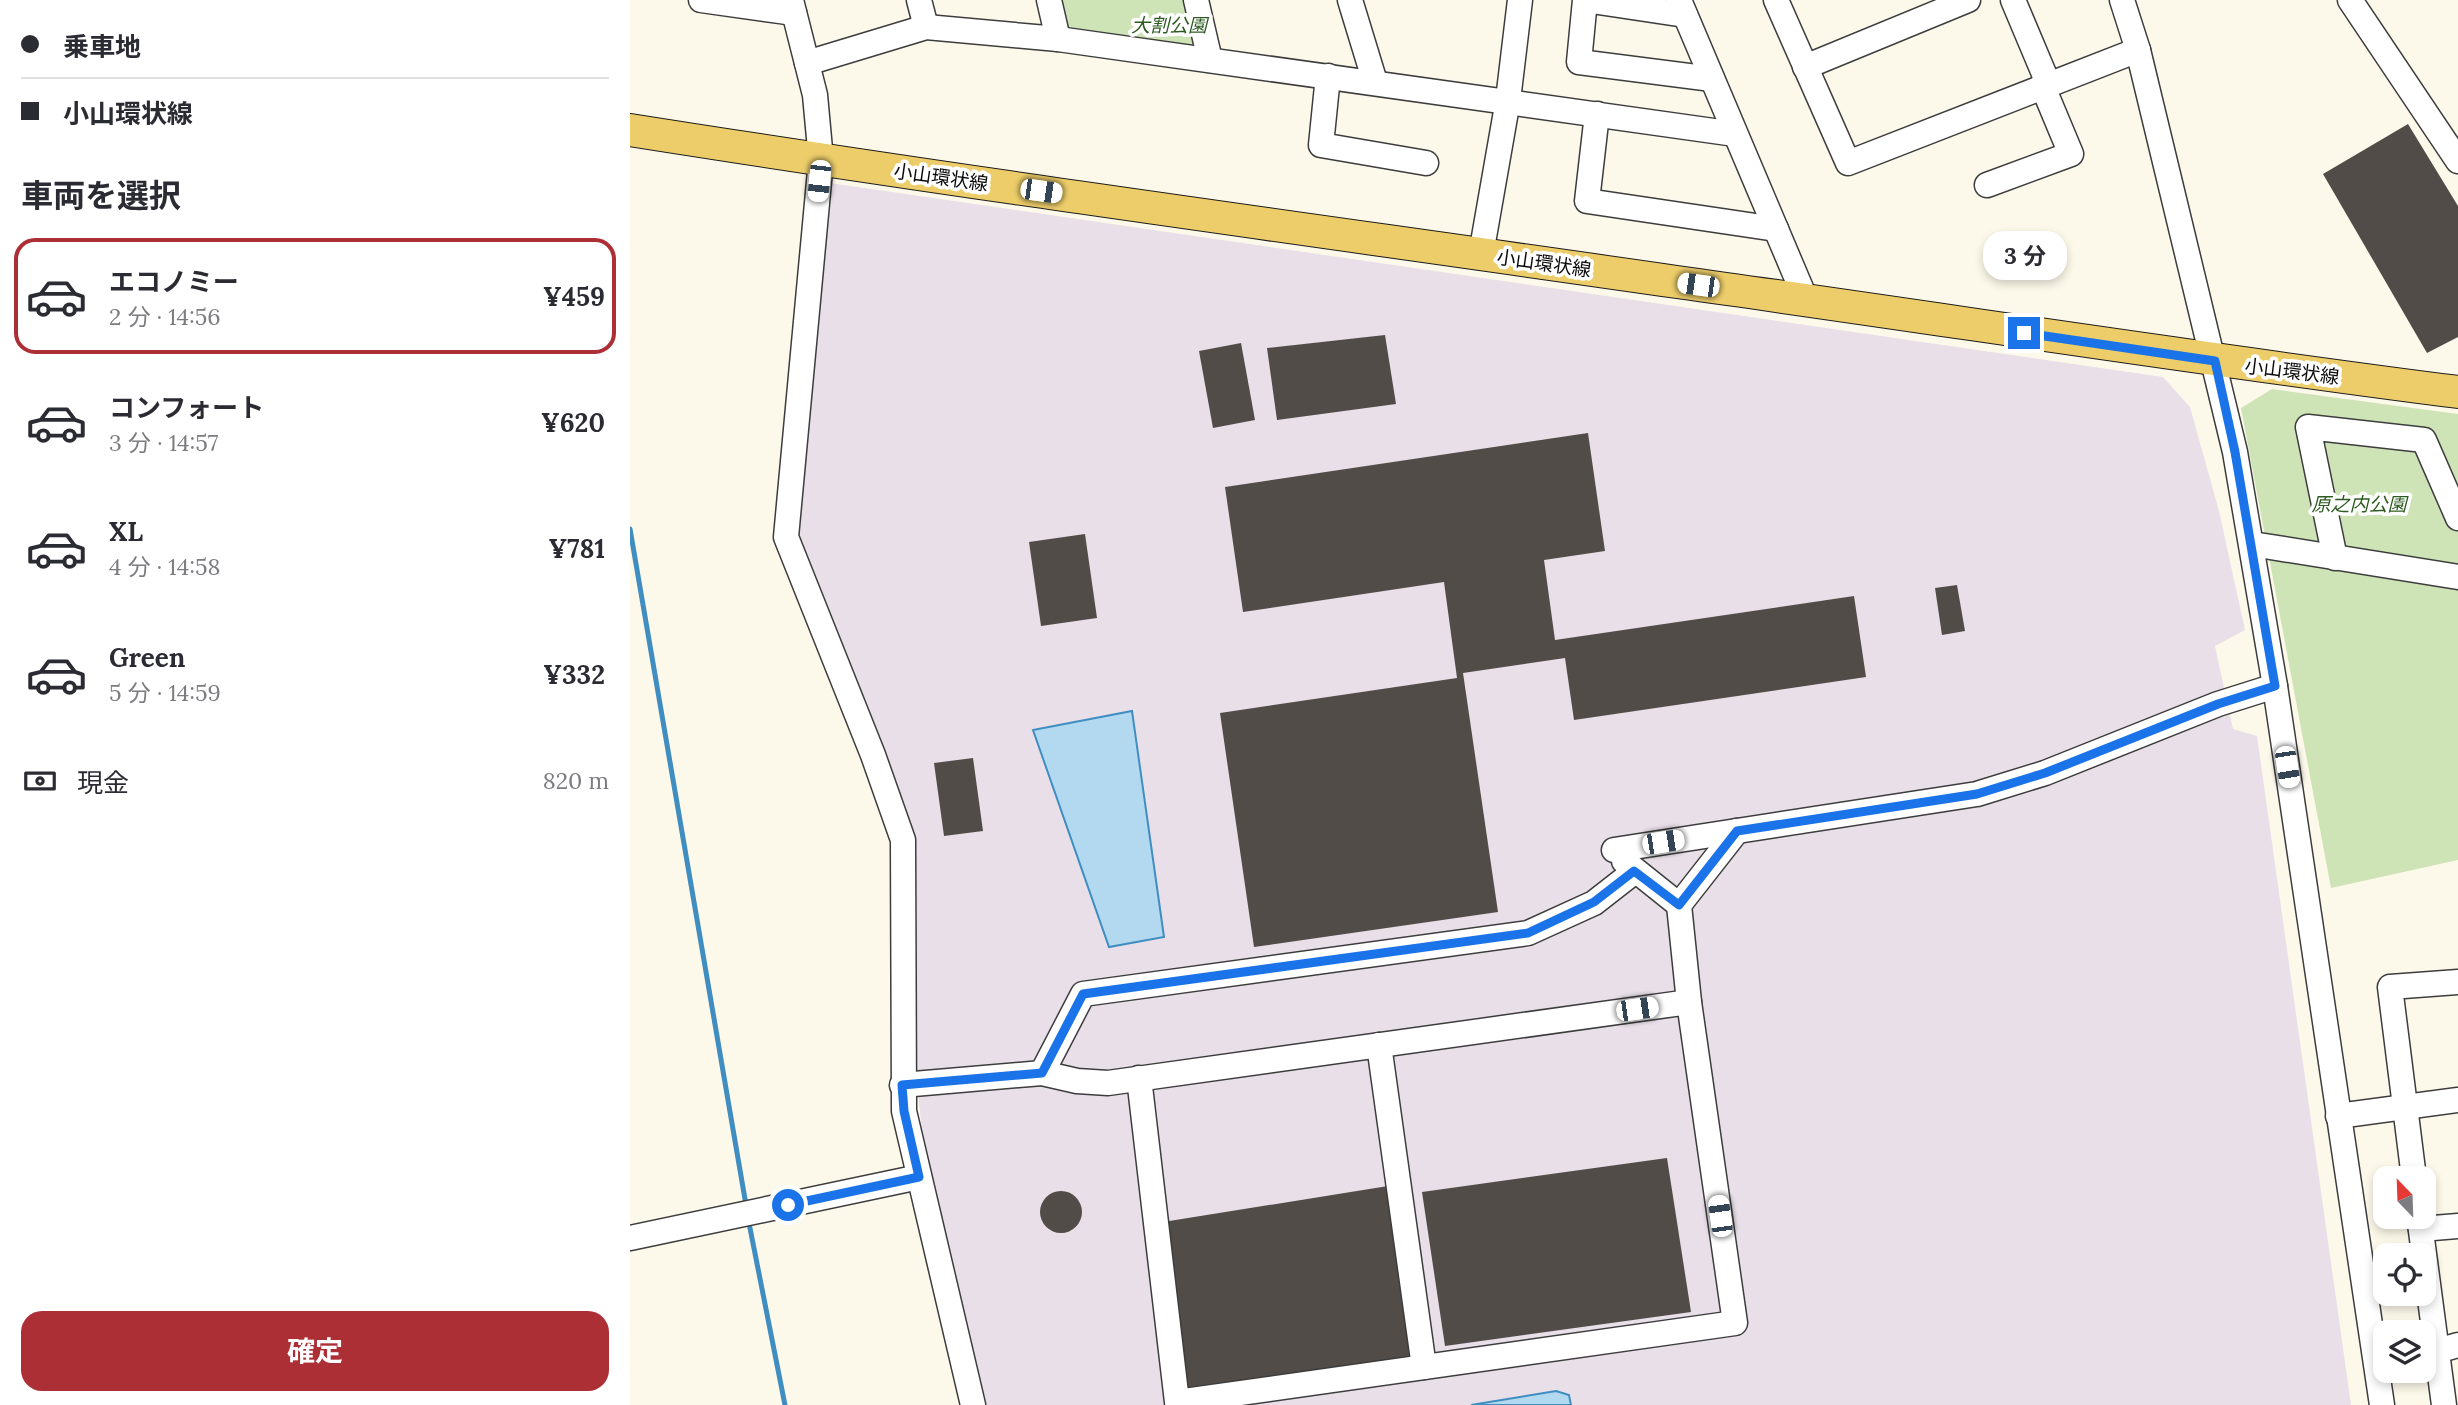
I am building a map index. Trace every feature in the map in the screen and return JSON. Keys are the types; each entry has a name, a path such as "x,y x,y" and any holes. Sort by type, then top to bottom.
{"main road":[{"name":"小山環状線","path":"630,130 821,160 2215,361 2458,392"}],"street":[{"path":"702,0 792,6 819,122 821,160 786,537 873,755 903,840 904,1111 974,1405"},
{"path":"919,0 926,27"},
{"path":"1049,0 1058,39"},
{"path":"1196,0 1210,60"},
{"path":"1350,0 1375,82"},
{"path":"1481,254 1508,100 1520,0"},
{"path":"1712,79 1579,62 1585,0 1682,7 1806,300"},
{"path":"1776,0 1848,163 2138,50"},
{"path":"1805,67 1968,0"},
{"path":"1987,185 2071,154 2043,87 2045,76 2013,0"},
{"path":"2122,0 2138,50 2215,361 2252,544 2382,1405"},
{"path":"2350,0 2458,161"},
{"path":"807,63 926,27 1058,39 1508,100 1735,134"},
{"path":"1328,76 1321,145 1426,163"},
{"path":"1597,114 1587,201 1776,229"},
{"path":"2335,558 2308,427 2424,440 2458,518"},
{"path":"2252,544 2458,577"},
{"path":"1679,905 1634,871 1614,850 1977,794 2045,773 2218,704 2275,686"},
{"path":"1139,1078 1177,1402 1735,1323 1689,1002 1679,905 1737,831"},
{"path":"1042,1073 1083,994 1528,933 1594,902 1634,871"},
{"path":"2412,1166 2389,988 2458,982"},
{"path":"902,1085 1042,1073 1077,1081 1108,1083 1689,1002"},
{"path":"1378,1045 1424,1367"},
{"path":"2338,1116 2458,1100"},
{"path":"630,1238 919,1177"},
{"path":"2436,1224 2458,1226"},
{"path":"2422,1229 2447,1348 2444,1405"}],"shaded area":[{"path":"830,183 2163,377 2190,407 2219,511 2245,630 2215,646 2233,729 2257,736 2351,1405 983,1405 925,1161 915,1063 916,928 909,820 892,769 797,538"}],"green space":[{"name":"大割公園","path":"1053,0 1192,0 1204,54 1061,36"},
{"name":"原之内公園","path":"2272,389 2458,414 2458,860 2331,888 2241,408"}],"water":[{"path":"1132,711 1164,937 1109,947 1033,730"},
{"path":"1556,1391 1569,1395 1571,1405 1471,1405"}],"building":[{"path":"2408,124 2458,206 2458,337 2427,353 2323,174"},
{"path":"1385,335 1396,404 1277,420 1267,348"},
{"path":"1241,343 1255,420 1213,428 1199,351"},
{"path":"1588,433 1605,551 1544,560 1555,640 1854,596 1866,677 1574,720 1565,658 1463,673 1498,912 1254,947 1220,713 1457,678 1444,582 1243,612 1225,487"},
{"path":"1085,534 1097,618 1041,626 1029,542"},
{"path":"1957,585 1965,631 1942,635 1935,588"},
{"path":"973,758 983,831 944,836 934,763"},
{"path":"1667,1158 1691,1312 1445,1346 1422,1192"},
{"path":"1388,1186 1410,1361 1187,1393 1163,1222"},
{"path":"1061,1191 1076,1197 1082,1212 1076,1227 1061,1233 1046,1227 1040,1212 1046,1197"}],"waterway":[{"path":"630,529 746,1205"},
{"path":"748,1218 785,1405"}],"route":[{"path":"788,1205 919,1177 904,1111 902,1085 1042,1073 1083,994 1528,933 1594,902 1634,871 1679,905 1737,831 1977,794 2045,773 2218,704 2275,686 2252,544 2215,361 2024,333"}]}
